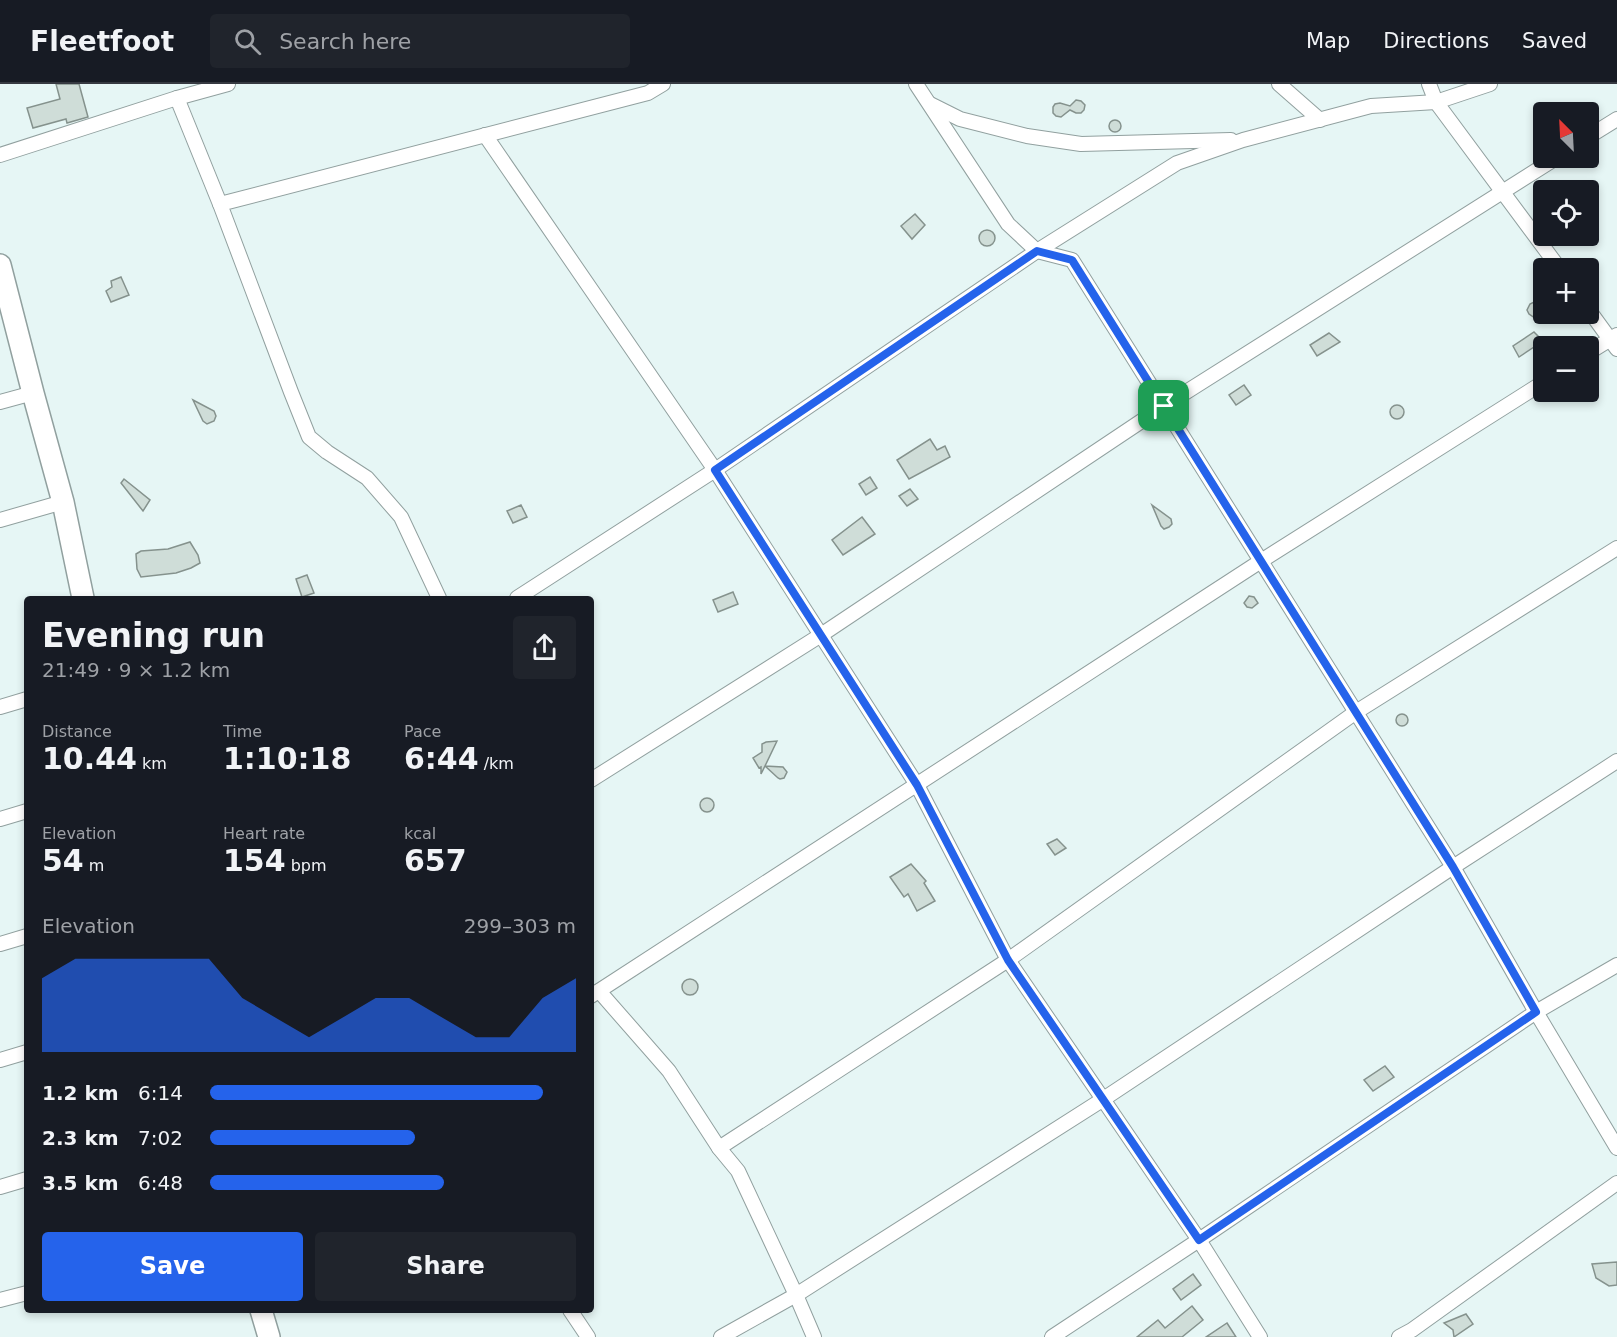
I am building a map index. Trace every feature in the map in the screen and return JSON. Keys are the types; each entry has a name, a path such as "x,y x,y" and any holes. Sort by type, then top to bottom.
{"main road":[{"path":"1,270 63,502 83,596"},
{"path":"261,1313 265,1336"}],"street":[{"path":"0,155 228,84"},
{"path":"220,204 648,93 663,84"},
{"path":"916,84 1008,224 1037,251 1072,260 1453,867 1617,1148"},
{"path":"1279,84 1320,120"},
{"path":"1429,84 1436,102 1552,258"},
{"path":"520,596 715,470 1037,251 1178,163 1243,140 1371,106 1436,102 1490,84"},
{"path":"177,98 309,437 327,452 367,478 401,517 438,596"},
{"path":"928,103 960,119 1027,136 1081,144 1243,140"},
{"path":"1599,130 1617,119"},
{"path":"485,135 715,470 917,785 1008,960 1199,1240 1260,1337"},
{"path":"594,778 821,635 1164,406 1540,168"},
{"path":"1599,322 1615,341 1599,348"},
{"path":"814,1337 738,1171 719,1148 669,1071 595,993 1261,561 1533,389"},
{"path":"0,402 33,393"},
{"path":"0,520 63,502"},
{"path":"719,1148 1008,960 1356,712 1617,548"},
{"path":"0,707 24,700"},
{"path":"721,1337 796,1295 1102,1100 1617,761"},
{"path":"0,819 24,812"},
{"path":"0,944 24,937"},
{"path":"1052,1337 1536,1012 1617,965"},
{"path":"0,1060 24,1053"},
{"path":"0,1187 24,1180"},
{"path":"1399,1337 1617,1183"},
{"path":"0,1300 24,1294"},
{"path":"572,1313 588,1337"}],"building":[{"path":"56,84 79,84 88,117 67,123 66,119 33,128 27,108 60,99"},
{"path":"1076,100 1085,105 1081,113 1070,110 1061,117 1053,113 1055,104 1070,106"},
{"path":"1117,120 1121,126 1117,132 1113,132 1109,124"},
{"path":"915,214 925,225 912,239 901,226"},
{"path":"987,230 995,238 987,246 979,238"},
{"path":"121,277 129,295 111,302 106,291 112,287 111,281"},
{"path":"1533,302 1533,317 1527,310"},
{"path":"1534,332 1538,336 1533,336 1533,348 1519,357 1513,346"},
{"path":"1329,333 1340,342 1317,356 1310,345"},
{"path":"1244,385 1251,395 1236,405 1229,395"},
{"path":"193,400 214,411 216,416 214,421 207,424 203,421"},
{"path":"1397,405 1402,407 1404,412 1402,417 1397,419 1392,417 1390,412 1392,407"},
{"path":"930,439 937,450 945,446 950,457 909,479 897,460"},
{"path":"870,477 877,488 866,495 859,484"},
{"path":"124,479 150,500 143,511 121,483"},
{"path":"910,489 918,499 907,506 899,496"},
{"path":"521,505 527,517 513,523 507,511"},
{"path":"1152,505 1171,519 1172,524 1169,527 1164,529 1161,526"},
{"path":"862,517 875,534 843,555 832,540"},
{"path":"190,542 200,563 176,573 141,577 137,569 136,554 141,551 168,549"},
{"path":"307,575 314,593 302,596 296,579"},
{"path":"733,592 738,604 718,612 713,600"},
{"path":"1249,596 1254,597 1258,603 1252,608 1247,607 1244,603"},
{"path":"1404,714 1408,720 1404,726 1400,726 1396,718"},
{"path":"777,741 761,774 761,767 759,768 753,758 762,752 762,744"},
{"path":"765,766 783,767 787,772 784,778 780,779"},
{"path":"707,798 712,800 714,805 712,810 707,812 702,810 700,805 702,800"},
{"path":"1057,839 1066,848 1055,855 1047,844"},
{"path":"911,864 926,881 924,883 935,901 917,911 908,894 904,897 890,877"},
{"path":"690,979 698,987 690,995 682,987"},
{"path":"1385,1066 1394,1077 1373,1091 1364,1080"},
{"path":"1617,1262 1617,1285 1609,1286 1596,1278 1592,1264"},
{"path":"1193,1274 1201,1285 1181,1300 1173,1289"},
{"path":"1192,1306 1203,1320 1182,1337 1137,1337 1158,1320 1165,1328"},
{"path":"1466,1314 1473,1324 1454,1337 1453,1330 1444,1323"},
{"path":"1227,1323 1236,1337 1206,1337"}],"route":[{"path":"1037,251 1072,260 1164,406 1453,867 1536,1012 1199,1240 1008,960 917,785 715,470 1037,251"}]}
